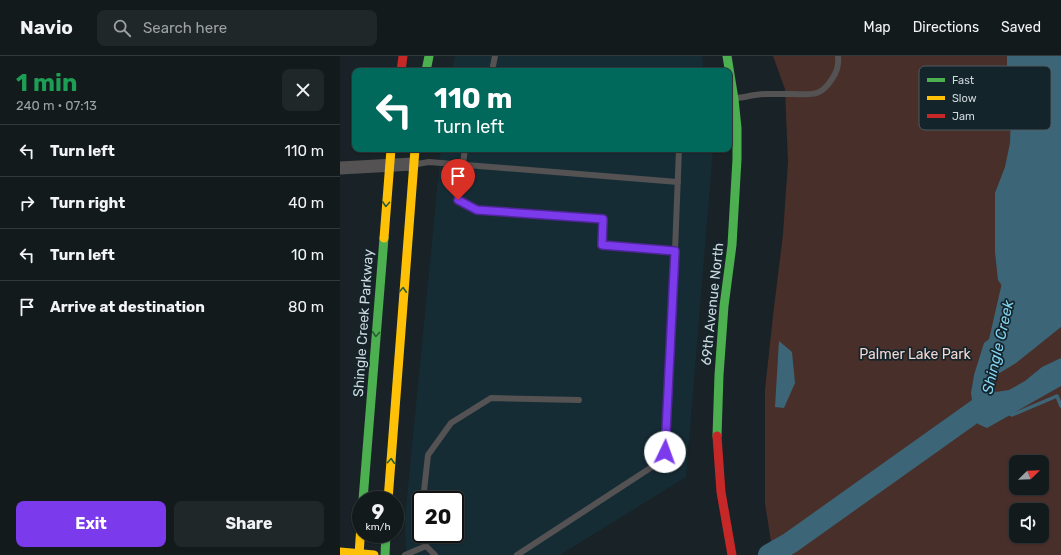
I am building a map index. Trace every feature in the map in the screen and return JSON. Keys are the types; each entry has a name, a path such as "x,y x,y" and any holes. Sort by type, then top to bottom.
{"street":[{"path":"401,68 403,56"},
{"path":"427,68 429,56"},
{"name":"69th Avenue North","path":"727,56 729,68"},
{"name":"69th Avenue North","path":"732,86 737,128 737,159 732,244 724,306 719,375 717,438 721,492 732,555"},
{"name":"Shingle Creek Parkway","path":"364,491 391,152"},
{"path":"389,491 415,152"},
{"path":"340,168 413,164"},
{"path":"359,554 360,543"},
{"path":"385,555 386,543"},
{"path":"340,552 374,555"}],"lane":[{"path":"492,68 494,56"},
{"path":"734,98 764,94 793,94 808,96 820,93 836,74 839,63 838,56"},
{"path":"464,152 458,200 477,210 603,219 602,245 675,251"},
{"path":"517,555 658,462 665,452 679,152"},
{"path":"413,164 429,162 462,166 678,182"},
{"path":"424,491 428,455 451,423 491,398 579,400"},
{"path":"425,543 426,546 435,555"},
{"path":"405,555 426,546"}],"shaded area":[{"path":"455,56 702,56 704,68 453,68"},
{"path":"441,152 713,152 686,477 560,555 406,555 405,519"}],"green space":[{"name":"Palmer Lake Park","path":"773,56 1061,56 1061,555 773,555 765,503 765,390 783,234 788,162 785,89"}],"water":[{"path":"1007,56 1061,56 1061,327 1016,363 998,374 991,387 996,392 1009,390 1025,381 1042,367 1061,358 1061,386 987,428 978,424 974,414 971,393 974,375 984,343 1003,328 1012,305 1005,290 998,280 995,252 995,193 1005,167 1010,143 1010,130 1051,130 1051,66 1007,66"},
{"path":"779,341 792,352 795,383 784,408 775,407"}],"waterway":[{"name":"Shingle Creek","path":"999,345 1016,271"},
{"path":"1008,413 1012,415 1057,396 1061,406"},
{"name":"Shingle Creek","path":"769,555 790,543 984,405"}],"traffic: fast":[{"path":"427,68 429,56"},
{"path":"727,56 729,68"},
{"path":"717,436 719,375 724,306 732,245 737,159 737,128 732,87"},
{"path":"364,491 384,238"},
{"path":"385,555 386,543"}],"traffic: slow":[{"path":"384,238 391,152"},
{"path":"389,491 415,152"},
{"path":"359,555 360,543"},
{"path":"340,552 374,555"}],"traffic: jam":[{"path":"401,68 403,56"},
{"path":"717,436 721,492 732,555"}],"route":[{"path":"458,200 477,210 603,219 602,245 675,251 665,452"}]}
